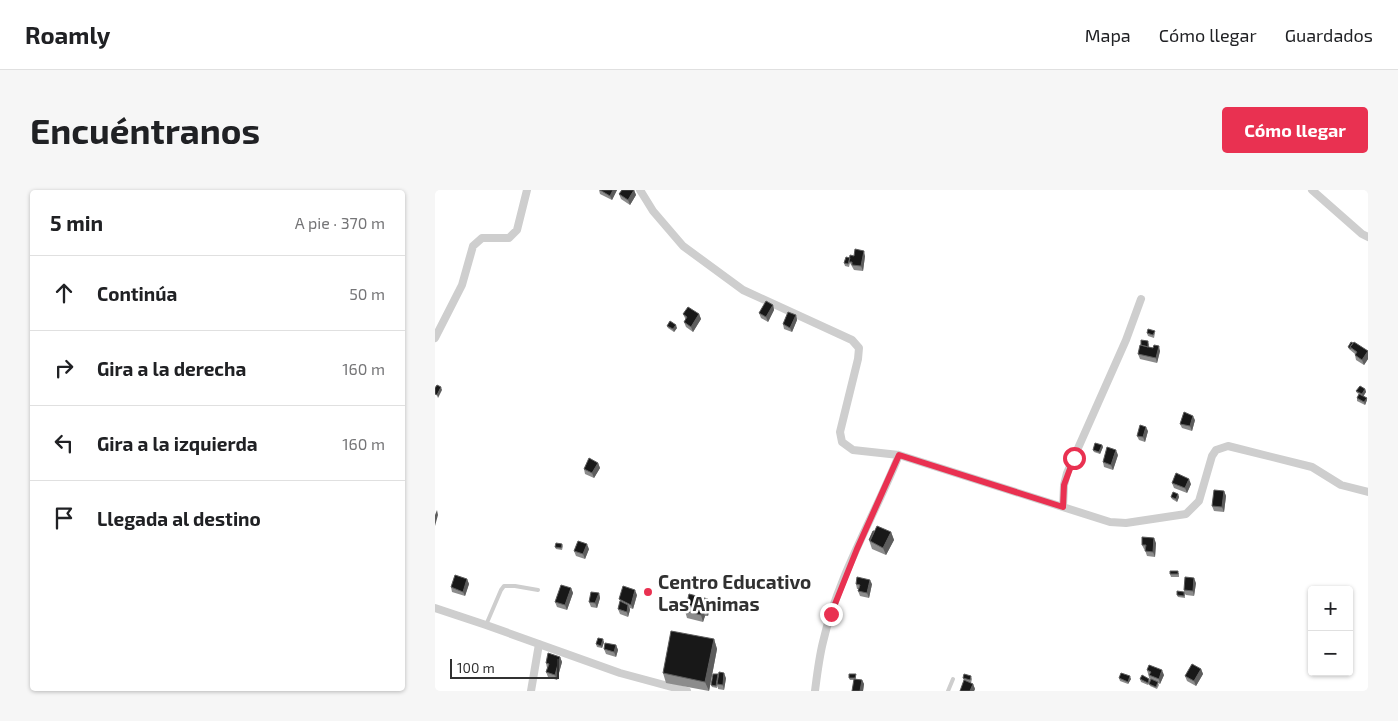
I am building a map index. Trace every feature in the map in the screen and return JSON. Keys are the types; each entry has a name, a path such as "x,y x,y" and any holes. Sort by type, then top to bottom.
{"street":[{"path":"435,338 462,285 473,246 482,238 509,238 517,230 527,190"},
{"path":"640,190 653,211 683,246 743,290 852,340 859,348 840,432 843,442 853,450 899,455 1110,522 1126,523 1186,514 1199,501 1212,456 1216,450 1228,446 1312,467 1341,486 1368,492"},
{"path":"1312,190 1362,234 1368,237"},
{"path":"1063,507 1064,485 1067,473 1126,340 1141,299"},
{"path":"815,691 823,641 831,614 857,549 899,455"},
{"path":"435,608 666,689 687,691"},
{"path":"531,691 539,644"}],"lane":[{"path":"486,625 504,586 537,590"},
{"path":"948,691 953,679"}],"building":[{"path":"600,190 613,190 610,196"},
{"path":"622,190 634,190 628,200 619,194"},
{"path":"855,249 864,251 861,266 852,265 852,262 849,262 850,255 854,256"},
{"path":"846,257 850,258 848,264 844,263"},
{"path":"766,301 773,305 766,317 759,313"},
{"path":"688,307 699,314 691,327 684,322 687,317 683,314"},
{"path":"788,312 796,315 790,328 783,324"},
{"path":"670,321 676,325 673,329 667,326"},
{"path":"1148,329 1155,331 1153,335 1147,333"},
{"path":"1141,340 1148,341 1148,347 1141,345"},
{"path":"1354,342 1368,351 1362,360 1355,355 1357,352 1350,347"},
{"path":"1140,345 1153,348 1154,345 1159,346 1156,358 1138,354"},
{"path":"437,385 441,387 437,395 435,394 435,388"},
{"path":"1360,386 1365,389 1362,394 1356,391"},
{"path":"1359,394 1367,398 1364,402 1357,398"},
{"path":"1184,412 1193,416 1190,426 1180,424"},
{"path":"1140,425 1146,427 1143,437 1137,436"},
{"path":"1095,443 1102,445 1099,452 1093,450"},
{"path":"1107,447 1116,450 1111,465 1103,462"},
{"path":"589,458 598,463 592,473 584,469"},
{"path":"1176,473 1189,479 1185,488 1172,483"},
{"path":"1214,490 1224,491 1222,507 1212,506"},
{"path":"1173,492 1178,494 1176,499 1171,497"},
{"path":"877,526 891,532 883,548 870,541"},
{"path":"1142,537 1154,538 1153,552 1145,551 1146,545 1142,545"},
{"path":"578,541 587,544 583,554 574,551"},
{"path":"556,543 562,544 561,548 555,547"},
{"path":"1170,571 1178,571 1178,574 1170,574"},
{"path":"455,575 467,579 463,592 451,587"},
{"path":"857,577 870,580 867,593 858,591 860,585 856,584"},
{"path":"1185,577 1194,578 1193,591 1184,590"},
{"path":"561,585 571,588 565,605 555,602"},
{"path":"623,586 635,590 631,605 619,599"},
{"path":"1177,591 1184,592 1184,596 1177,595"},
{"path":"591,592 599,593 595,603 589,602"},
{"path":"689,594 708,599 701,615 685,611"},
{"path":"620,601 628,605 627,612 618,609"},
{"path":"671,631 714,639 705,682 663,673"},
{"path":"598,638 603,639 601,646 596,644"},
{"path":"605,643 616,645 614,652 604,649"},
{"path":"548,653 560,657 555,675 546,672 549,664 546,663"},
{"path":"1192,664 1201,669 1194,681 1185,676"},
{"path":"1149,665 1162,670 1159,679 1149,675 1151,672 1147,670"},
{"path":"719,672 724,673 723,685 717,684"},
{"path":"1121,673 1130,676 1128,682 1119,678"},
{"path":"713,674 718,674 716,686 711,685"},
{"path":"849,674 856,674 855,678 849,678"},
{"path":"964,674 971,676 970,680 963,678"},
{"path":"1142,675 1149,679 1148,683 1140,679"},
{"path":"854,679 862,680 860,691 852,691"},
{"path":"1151,679 1158,682 1156,687 1149,684"},
{"path":"964,680 973,684 970,691 960,691"}],"place":[{"name":"Centro Educativo Las Animas","path":"648,592"}],"route":[{"path":"831,614 857,549 899,455 1063,507 1064,485 1074,458"}]}
